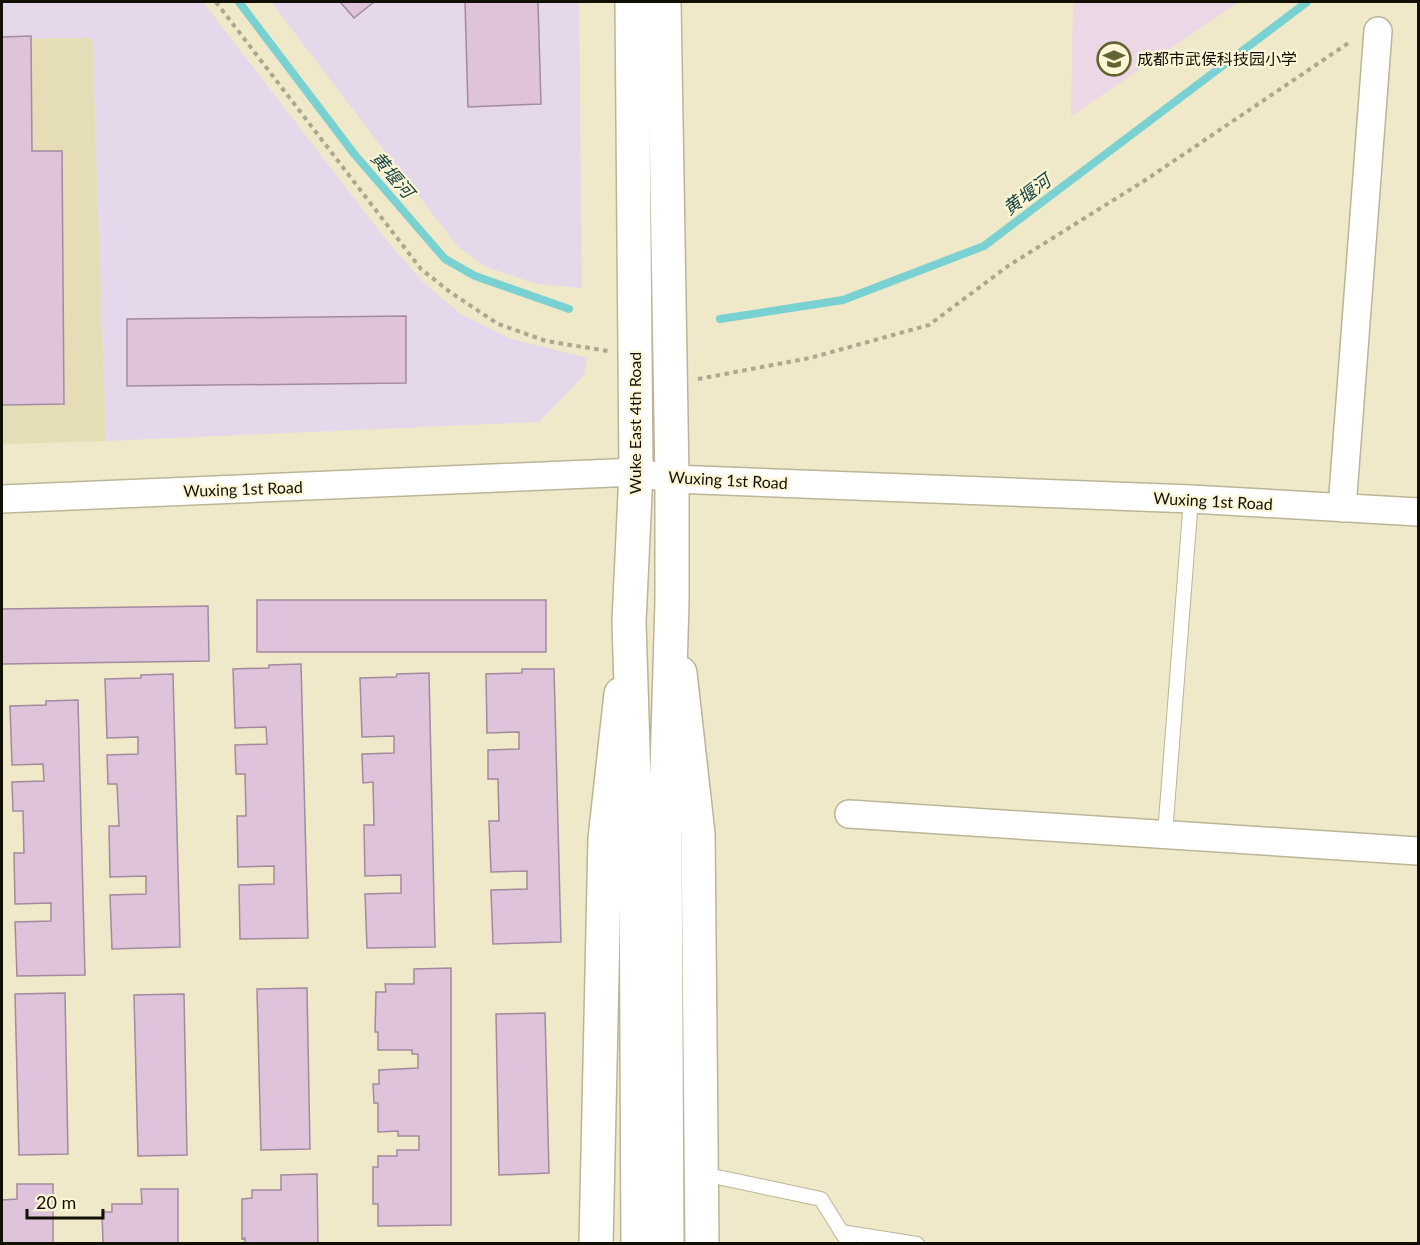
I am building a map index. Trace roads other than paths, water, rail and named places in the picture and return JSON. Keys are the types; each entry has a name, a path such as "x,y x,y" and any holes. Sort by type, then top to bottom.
{"main road":[{"name":"Wuke East 4th Road","path":"632,2 636,472 629,622 651,839"},
{"path":"638,1244 651,839 672,602 664,2"},
{"path":"672,602 698,834 702,1244"},
{"path":"596,1244 605,839 629,622"},
{"path":"651,839 667,1244"}],"street":[{"path":"1342,508 1378,31"},
{"name":"Wuxing 1st Road","path":"2,499 636,472 672,479 1191,499 1419,512"},
{"path":"849,814 1419,851"}],"lane":[{"path":"1165,834 1191,499"},
{"path":"703,1174 821,1199 845,1238 916,1244"}],"waterway":[{"name":"黄堰河","path":"239,2 355,155 445,259 475,276 569,309"},
{"name":"黄堰河","path":"720,319 843,300 984,246 1307,2"}],"place":[{"name":"成都市武侯科技园小学","path":"1114,59"}]}
